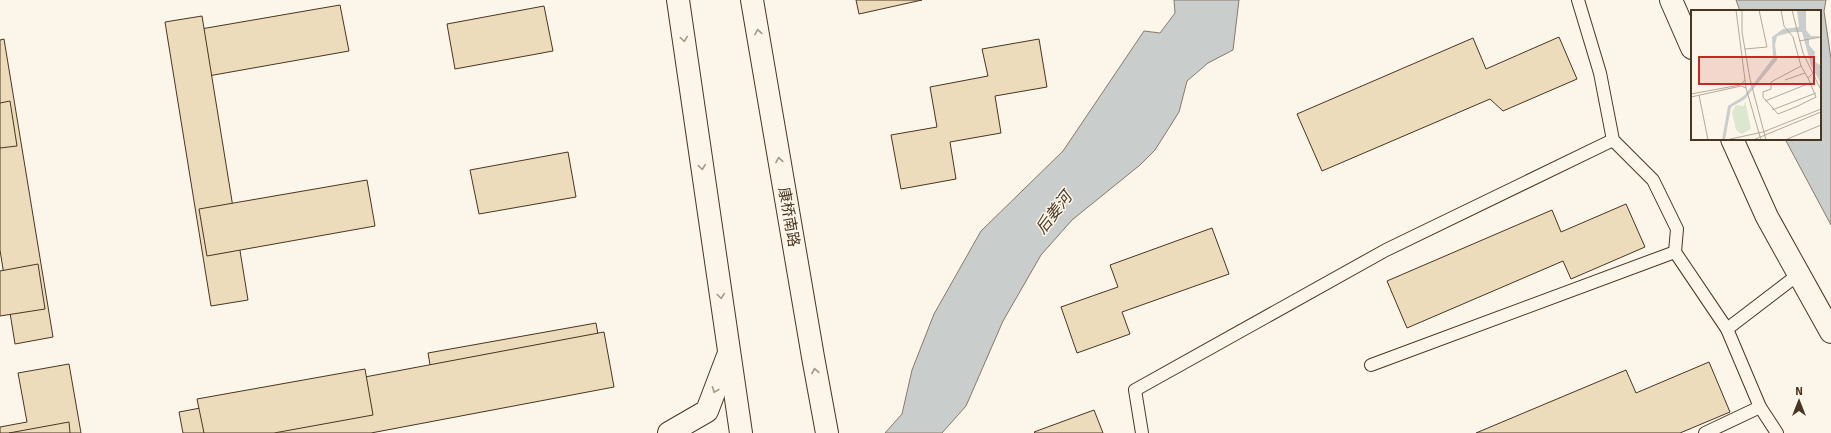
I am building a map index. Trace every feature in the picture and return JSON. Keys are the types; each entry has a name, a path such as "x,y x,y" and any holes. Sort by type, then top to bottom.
{"main road":[{"path":"678,0 741,433"},
{"name":"康桥南路","path":"752,0 827,433"},
{"path":"1671,0 1691,46"},
{"path":"1732,140 1767,217 1831,332"},
{"path":"670,433 707,411 729,353"}],"lane":[{"path":"1578,0 1600,73 1613,140 1653,180 1677,229 1676,252 1727,329 1760,407 1777,433"},
{"path":"1142,433 1135,390 1386,250 1613,140"},
{"path":"1371,365 1676,252"},
{"path":"1727,329 1799,274"},
{"path":"1705,433 1760,407"}],"water":[{"name":"后姜河","path":"1174,0 1239,0 1233,50 1208,63 1187,81 1179,112 1155,150 1140,165 1072,220 1041,255 1003,321 966,406 942,433 885,433 902,414 912,370 934,314 981,231 1063,151 1144,31 1160,33 1175,13"},
{"path":"1736,0 1826,0 1824,11 1831,59 1831,225 1786,140 1821,140 1821,10 1740,10"}],"building":[{"path":"856,0 922,0 859,14"},
{"path":"340,5 349,51 180,81 172,34"},
{"path":"544,6 553,51 455,69 447,24"},
{"path":"202,16 248,300 211,306 165,22"},
{"path":"1559,37 1577,79 1503,111 1490,99 1322,171 1297,114 1473,38 1486,69"},
{"path":"4,39 53,337 15,344 0,250 0,40"},
{"path":"1039,39 1047,87 995,96 1001,133 950,142 956,179 901,189 891,135 937,127 930,87 988,76 982,49"},
{"path":"10,101 17,146 0,148 0,103"},
{"path":"568,152 576,197 479,214 470,170"},
{"path":"367,180 375,226 207,256 199,209"},
{"path":"1626,204 1645,247 1571,279 1563,261 1407,328 1387,281 1552,210 1561,232"},
{"path":"1212,228 1229,274 1122,312 1130,334 1077,353 1061,307 1118,287 1110,265"},
{"path":"38,264 45,309 0,316 0,271"},
{"path":"596,323 604,369 436,400 428,353"},
{"path":"604,332 614,387 371,433 183,433 179,412"},
{"path":"1709,362 1730,412 1680,433 1476,433 1626,370 1636,393"},
{"path":"69,364 81,433 0,433 0,427 27,422 18,373"},
{"path":"365,369 373,415 274,433 204,433 197,399"},
{"path":"1094,410 1103,433 1034,432"},
{"path":"69,422 70,433 9,433"}]}
